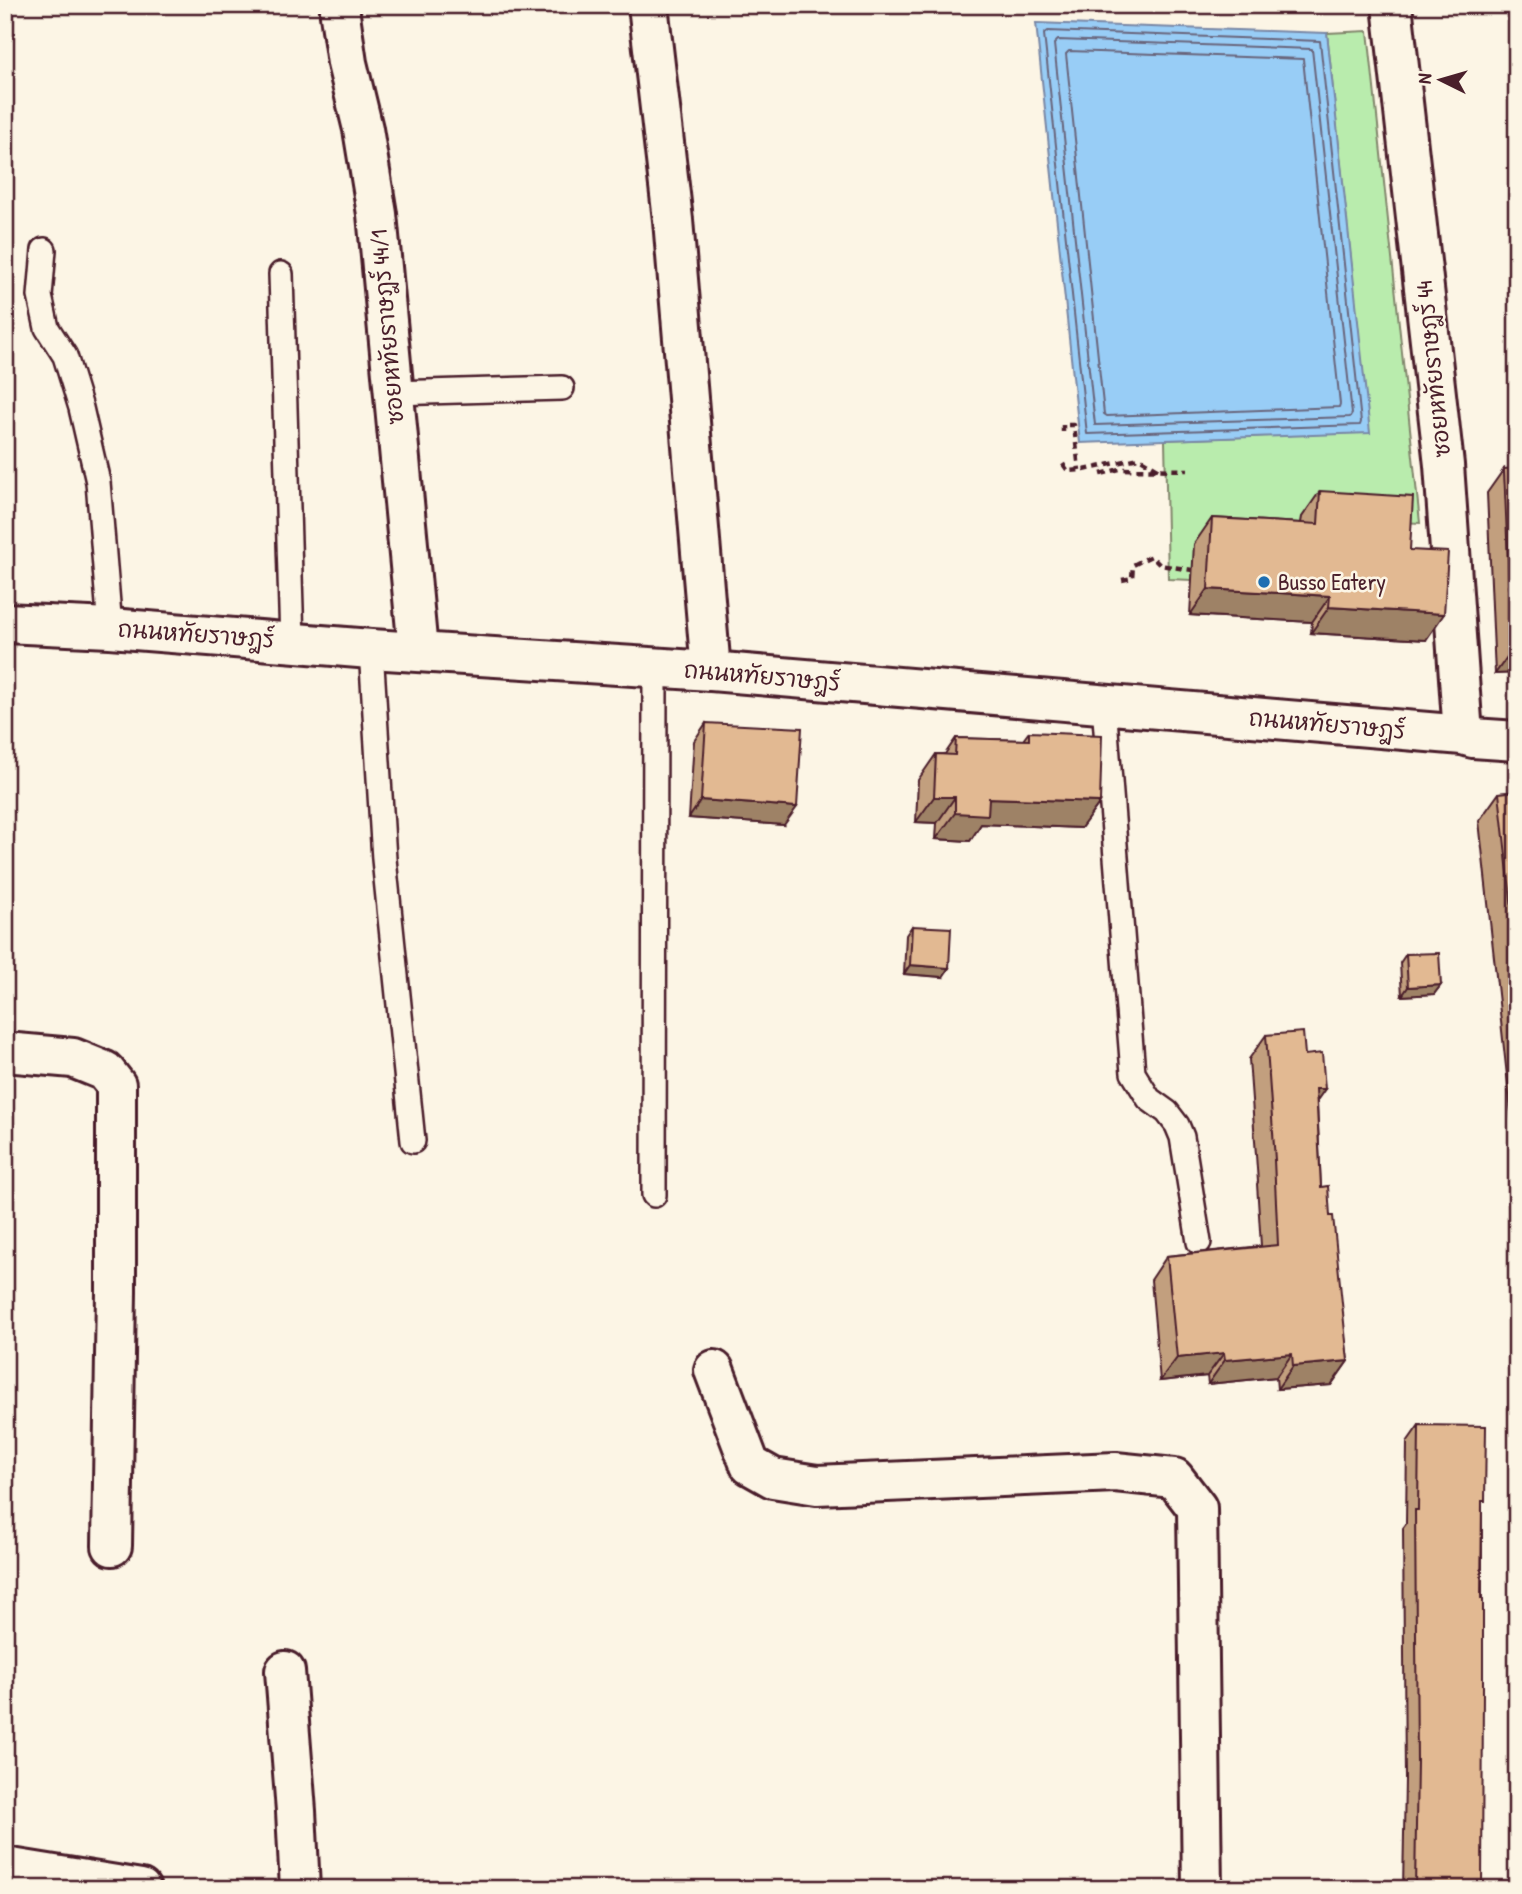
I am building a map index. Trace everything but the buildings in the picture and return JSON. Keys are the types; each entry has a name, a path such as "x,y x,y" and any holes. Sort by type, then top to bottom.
{"street":[{"name":"ซอยหทัยราษฎร์ 44/1","path":"340,5 347,63 363,129 377,214 418,651"},
{"path":"648,5 673,219 711,671"},
{"name":"ซอยหทัยราษฎร์ 44","path":"1392,5 1444,466 1463,735"},
{"name":"ถนนหทัยราษฎร์","path":"5,623 110,628 371,649 711,671 1517,741"},
{"path":"5,1052 73,1058 105,1071 116,1085 112,1546"},
{"path":"713,1370 751,1465 773,1478 817,1485 1115,1472 1174,1478 1197,1508 1202,1889"},
{"path":"285,1671 300,1889"},
{"path":"5,1867 141,1889"}],"lane":[{"path":"44,250 40,296 47,328 65,356 81,408 98,482 110,628"},
{"path":"281,274 292,642"},
{"path":"393,393 562,388"},
{"path":"371,649 384,859 413,1141"},
{"path":"654,1195 655,668"},
{"path":"1104,705 1133,1073 1149,1099 1167,1112 1177,1125 1182,1137 1199,1242"}],"path":[{"path":"1063,432 1063,425 1074,425 1079,470"},
{"path":"1063,464 1068,471 1139,458 1158,469"},
{"path":"1101,474 1120,469 1188,470"},
{"path":"1122,580 1132,578 1133,565 1151,556 1160,565 1192,570"}],"green space":[{"path":"1368,31 1420,523 1302,517 1300,550 1195,544 1192,580 1168,579 1165,440 1369,432 1327,33"}],"water":[{"path":"1036,23 1327,33 1370,433 1080,443"}],"place":[{"name":"Busso Eatery","path":"1264,582"}]}
